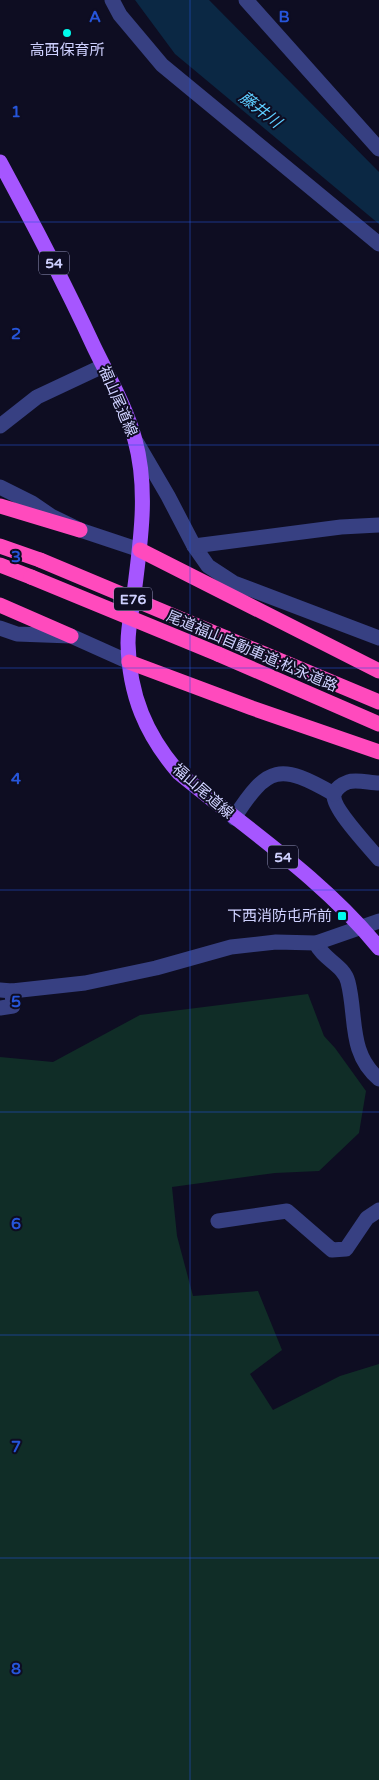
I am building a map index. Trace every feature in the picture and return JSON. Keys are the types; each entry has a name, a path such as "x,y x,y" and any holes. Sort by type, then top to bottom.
{"highway":[{"path":"0,506 80,530"},
{"name":"尾道福山自動車道;松永道路","path":"0,546 40,560 379,702"},
{"path":"140,550 379,671"},
{"name":"尾道福山自動車道;松永道路","path":"0,565 218,654 379,724"},
{"path":"0,605 71,636"},
{"path":"129,662 252,708 379,752"}],"main road":[{"name":"福山尾道線","path":"0,162 57,269 125,408 136,442 142,478 143,512 128,641 129,662 136,701 147,730 162,753 179,773 322,886 362,927 379,948"}],"street":[{"path":"112,0 120,15 162,65 379,244"},
{"path":"246,0 379,149"},
{"path":"0,426 36,397 104,366"},
{"path":"136,442 168,496 194,546 208,566 234,583 379,638"},
{"path":"0,487 80,530 140,550"},
{"path":"194,546 341,527 379,525"},
{"path":"0,628 17,634 71,636 129,662"},
{"path":"234,818 262,781 273,774 290,774 304,777 334,794"},
{"path":"379,784 349,781 338,788 334,794 335,800 344,816 379,859"},
{"path":"0,1008 13,1006 6,990 85,983 156,968 231,947 276,942 316,943 379,921"},
{"path":"316,943 319,951 345,975 360,1055 379,1079"},
{"path":"218,1221 288,1211 332,1250 346,1249 367,1218 379,1210"}],"green space":[{"path":"308,994 324,1036 366,1091 359,1133 319,1171 275,1173 172,1187 177,1236 193,1296 258,1291 282,1350 250,1374 273,1410 340,1376 379,1364 379,1780 0,1780 0,1057 53,1062 140,1015"}],"water":[{"name":"藤井川","path":"135,0 209,0 379,172 379,224 175,54"}],"place":[{"name":"高西保育所","path":"67,33"},
{"name":"下西消防屯所前","path":"342,916"}]}
